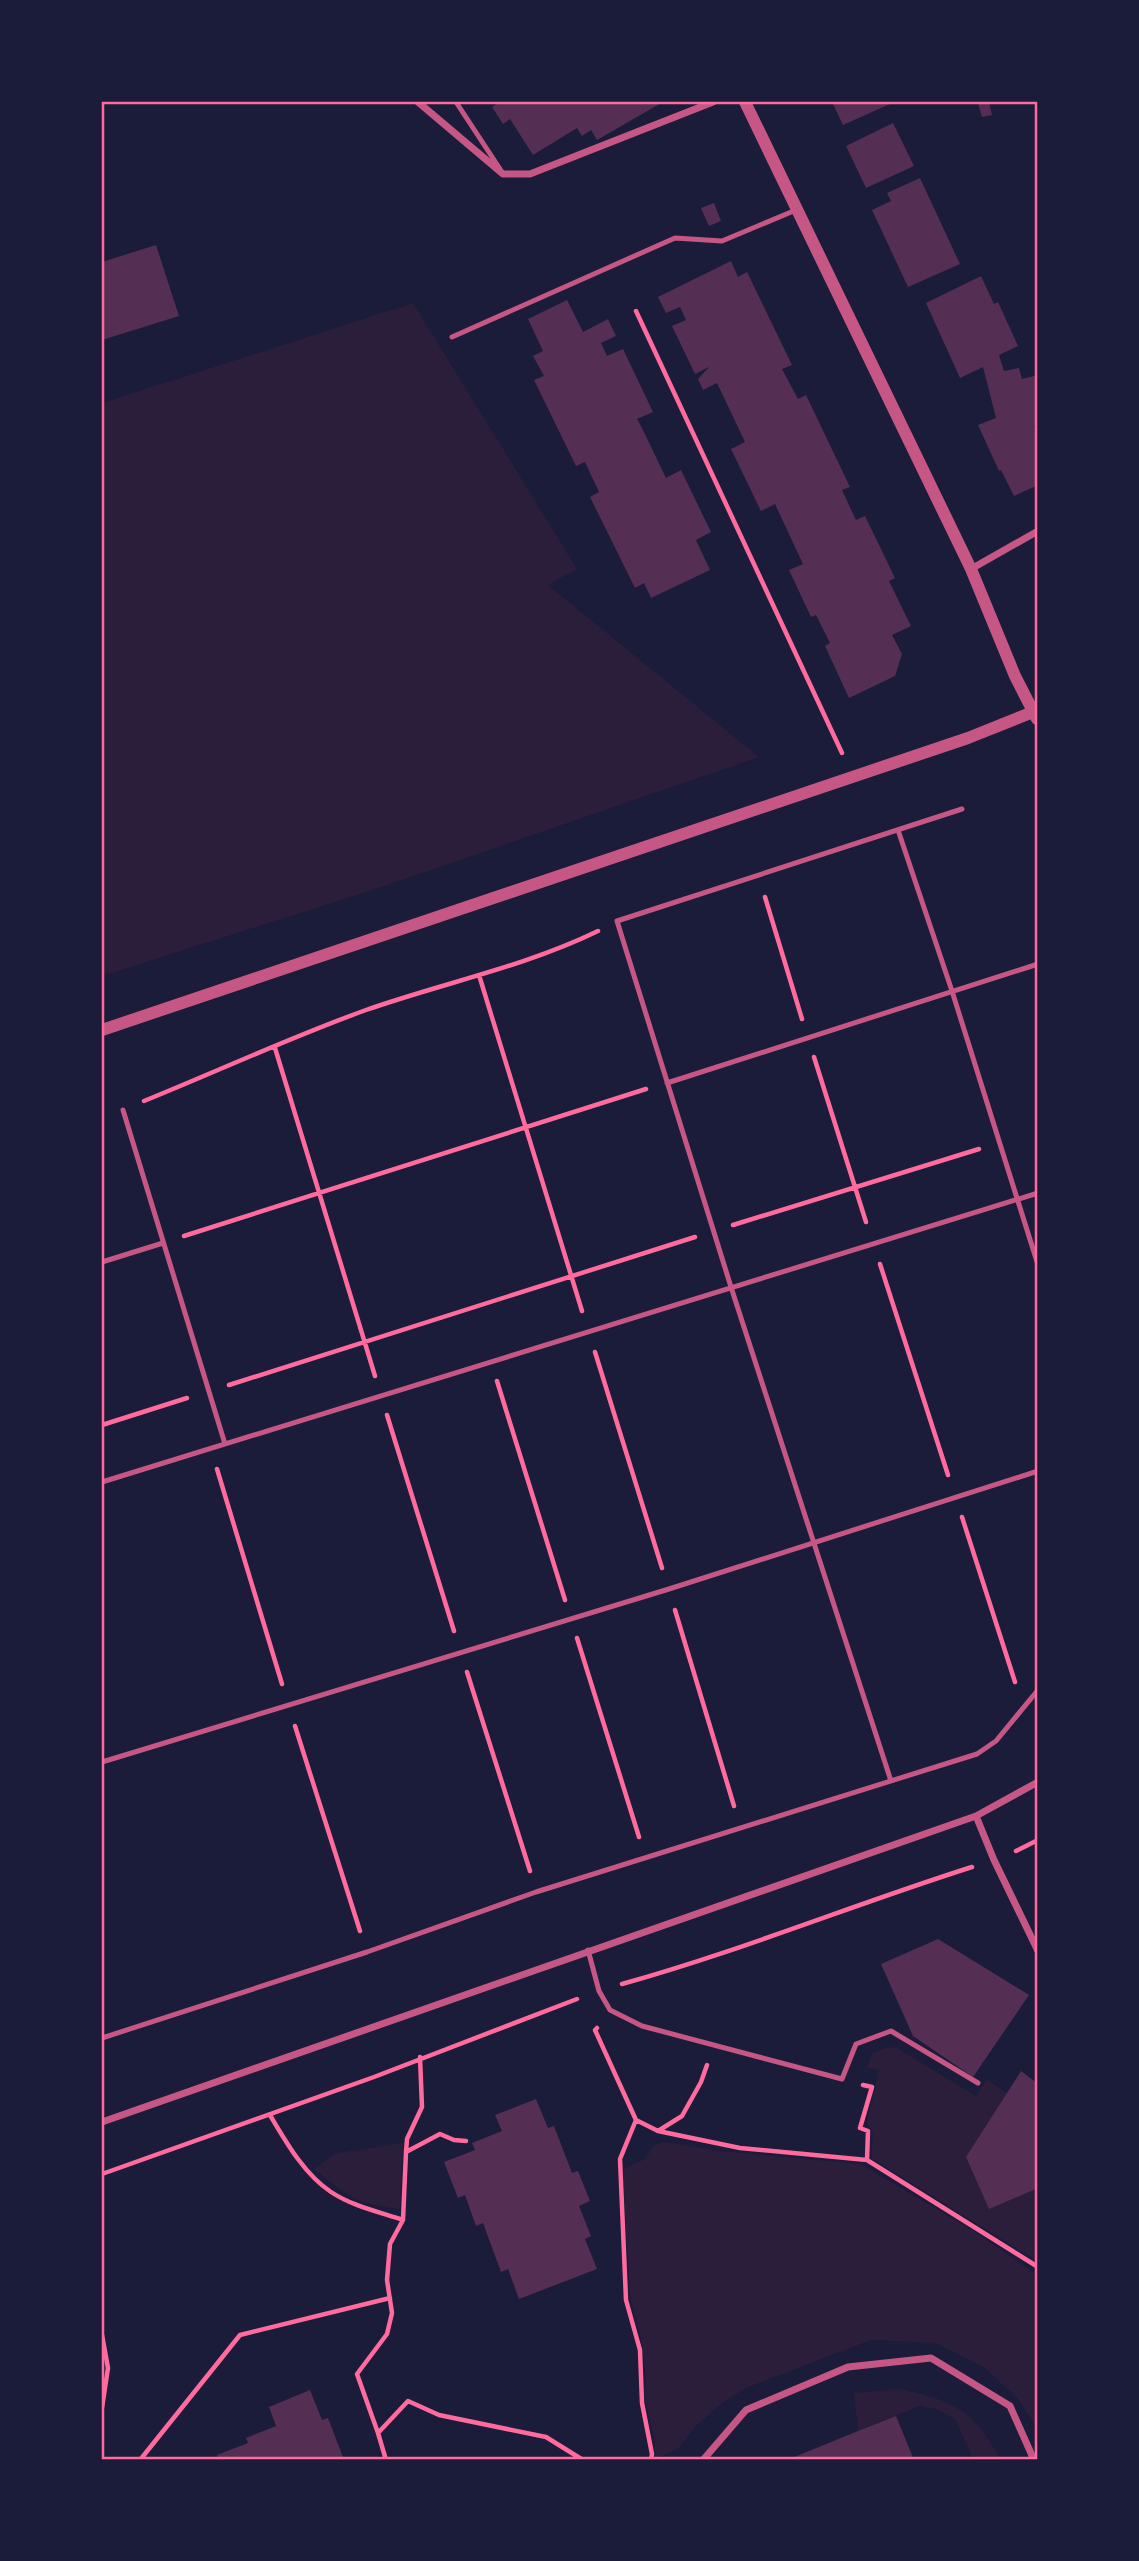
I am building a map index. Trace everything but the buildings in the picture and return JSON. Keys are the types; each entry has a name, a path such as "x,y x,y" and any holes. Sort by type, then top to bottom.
{"street":[{"path":"418,102 503,174 530,174 713,102"},
{"path":"102,1030 1036,714 1015,676 971,569 745,102"},
{"path":"971,569 1038,531"},
{"path":"102,2122 976,1816 1038,1782"},
{"path":"976,1816 1038,1951"},
{"path":"704,2459 746,2410 848,2367 931,2358 1010,2406 1034,2459"}],"lane":[{"path":"456,102 503,174"},
{"path":"452,337 676,238 722,241 796,210"},
{"path":"891,1781 731,1287 617,921 962,809"},
{"path":"898,830 1038,1265"},
{"path":"667,1083 1038,964"},
{"path":"122,1110 225,1444"},
{"path":"102,1482 1038,1193"},
{"path":"102,1262 163,1243"},
{"path":"102,1762 814,1544 1038,1471"},
{"path":"102,2038 367,1952 536,1892 977,1754 996,1741 1038,1690"},
{"path":"588,1950 599,1991 610,2010 642,2026 842,2079 856,2044 891,2031 978,2083"}],"path":[{"path":"636,312 853,776"},
{"path":"759,876 807,1038 1023,1708"},
{"path":"122,1110 366,1010 479,975 578,940 617,921"},
{"path":"479,975 589,1332"},
{"path":"275,1048 536,1892"},
{"path":"163,1243 667,1083"},
{"path":"102,1425 999,1143"},
{"path":"102,2174 270,2115 599,1991 701,1962 910,1887 994,1860 1038,1840"},
{"path":"610,2010 595,2030 636,2120 658,2131 740,2148 867,2160 1038,2267"},
{"path":"658,2131 682,2116 701,2082 713,2044"},
{"path":"386,2459 357,2374 387,2334 392,2313 387,2280 390,2244 402,2220 407,2139 422,2107 421,2057"},
{"path":"842,2079 872,2087 860,2128 868,2131 867,2160"},
{"path":"270,2115 303,2164 330,2192 361,2207 402,2220"},
{"path":"636,2120 620,2159 626,2300 640,2350 642,2403 651,2459"},
{"path":"406,2152 440,2134 454,2140 466,2141"},
{"path":"140,2459 240,2335 390,2298"},
{"path":"102,2335 108,2368 102,2408"},
{"path":"377,2433 408,2401 439,2415 546,2437 583,2459"}],"shaded area":[{"path":"413,303 577,569 548,585 759,757 379,888 102,976 102,403"},
{"path":"889,2047 897,2048 976,2096 987,2079 1007,2093 1037,2188 1037,2261 871,2158 873,2135 867,2122 879,2070 867,2068 872,2053"},
{"path":"664,2142 720,2151 860,2164 972,2230 1037,2275 1037,2428 1018,2399 985,2368 936,2343 871,2340 746,2388 721,2404 694,2428 679,2448 655,2459 655,2444 644,2394 646,2378 642,2343 630,2297 623,2175 625,2168 645,2159 654,2145"},
{"path":"403,2143 400,2209 353,2197 314,2169 336,2153"},
{"path":"898,2389 933,2398 959,2409 981,2429 1000,2459 973,2459 955,2419 936,2409 920,2406 858,2431 854,2393"}]}
